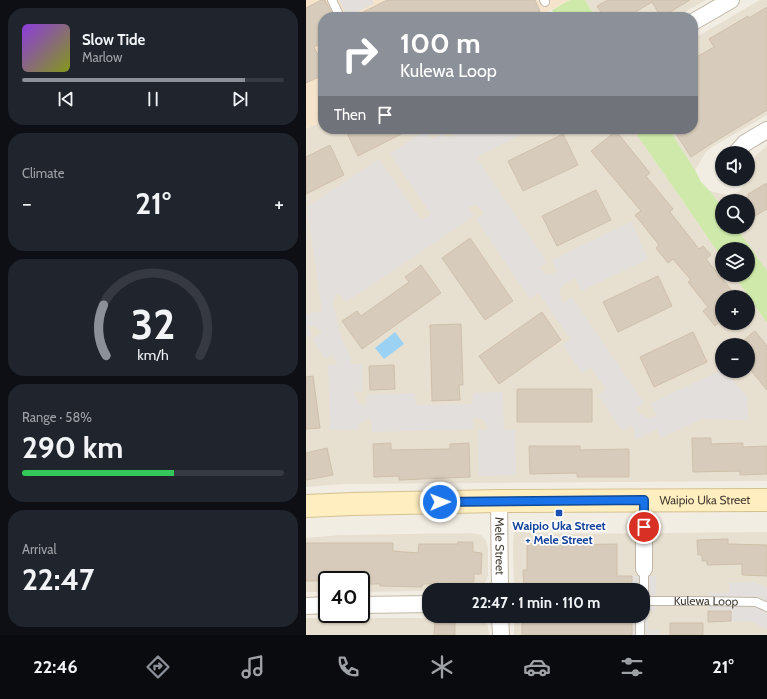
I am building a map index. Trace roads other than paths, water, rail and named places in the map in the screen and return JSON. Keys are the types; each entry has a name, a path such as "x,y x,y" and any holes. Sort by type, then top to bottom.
{"street":[{"path":"698,19 731,0"},
{"path":"742,146 767,130"},
{"name":"Kulewa Loop","path":"644,500 644,569"},
{"name":"Waipio Uka Street","path":"306,506 499,501 767,500"},
{"name":"Mele Street","path":"499,501 500,583"},
{"path":"370,605 422,604"},
{"path":"306,606 318,605"},
{"path":"500,623 501,635"}],"lane":[{"path":"332,0 338,12"},
{"name":"Kulewa Loop","path":"644,569 644,583"},
{"name":"Kulewa Loop","path":"650,603 700,601 756,602 767,607"},
{"path":"640,623 640,635"}],"water":[{"path":"395,332 404,344 384,359 375,348"}],"place":[{"name":"Waipio Uka Street + Mele Street","path":"559,513"}]}
